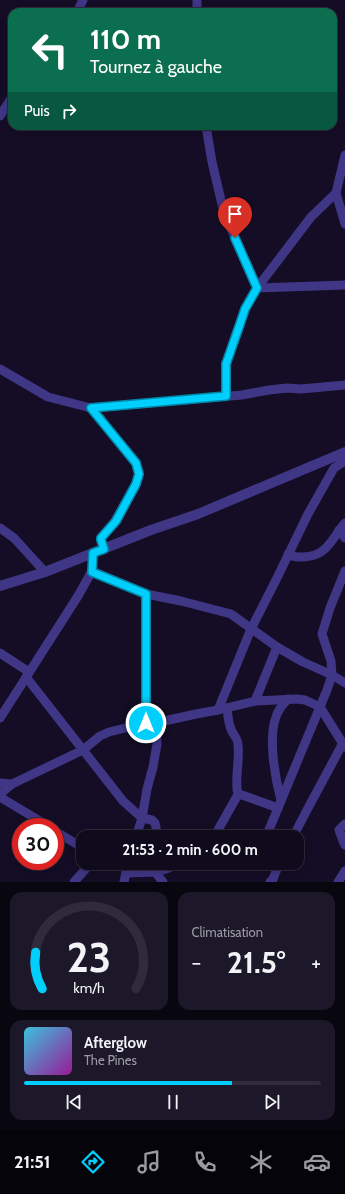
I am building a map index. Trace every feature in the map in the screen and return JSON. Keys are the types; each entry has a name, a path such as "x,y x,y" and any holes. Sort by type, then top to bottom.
{"street":[{"path":"0,116 8,103"},
{"path":"207,130 212,162 224,213 257,288"},
{"path":"345,154 336,192 345,224"},
{"path":"226,396 226,364 245,309 257,288 311,217 336,192"},
{"path":"257,288 345,285"},
{"path":"0,369 48,397 91,408 242,395 288,388 301,389 345,385"},
{"path":"91,408 136,463 139,474 136,484 116,521 101,538 104,549"},
{"path":"0,586 45,572 198,514 345,452"},
{"path":"218,830 238,795 236,788 239,763 237,738 231,731 222,709 251,629 288,554 330,474 334,468 345,461"},
{"path":"288,554 293,557 310,557 322,552 342,526"},
{"path":"342,526 345,538"},
{"path":"0,528 14,538 45,572"},
{"path":"0,718 92,572 93,553"},
{"path":"269,830 332,675 331,661 322,634 330,608 345,571"},
{"path":"92,572 146,594 227,612 277,647 303,662 345,682"},
{"path":"146,594 146,723"},
{"path":"255,700 277,647"},
{"path":"0,653 27,675 83,750 123,800 142,818 152,820 155,823 156,830"},
{"path":"279,804 272,736 275,717 280,708 288,699"},
{"path":"35,818 0,796 12,784 83,750 100,736 109,732 146,723 164,721 222,709 255,700 288,699 306,700 320,707 344,745 297,830"},
{"path":"138,830 153,768 157,744 156,721"},
{"path":"0,783 12,784"},
{"path":"238,795 242,794 279,804"},
{"path":"345,824 339,830 345,845"},
{"path":"64,836 76,844"},
{"path":"74,882 85,870"},
{"path":"125,877 150,870"},
{"path":"155,870 163,882"},
{"path":"272,881 276,870"},
{"path":"338,882 345,871"}],"route":[{"path":"146,723 146,594 92,572 93,553 104,549 101,538 116,521 121,509 136,484 139,474 136,463 91,408 226,396 227,358 231,351 245,309 257,288 235,238"}]}
